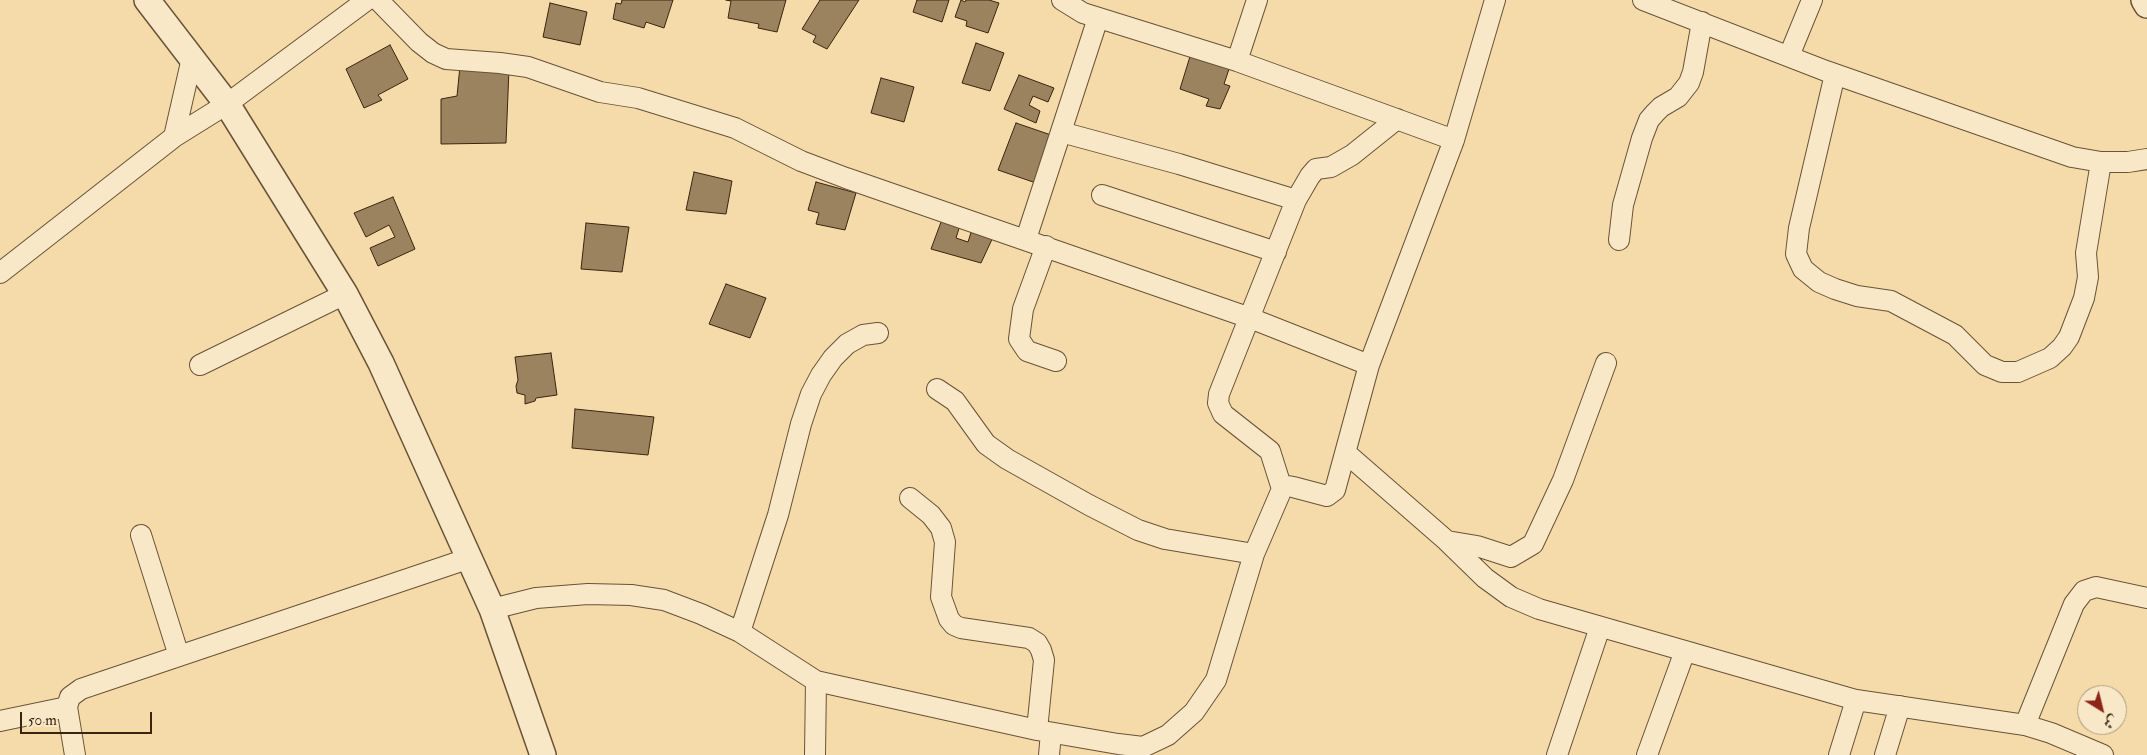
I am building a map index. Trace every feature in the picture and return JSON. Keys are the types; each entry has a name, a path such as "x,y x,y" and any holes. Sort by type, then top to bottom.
{"street":[{"path":"148,0 227,104 345,294 381,363 492,609 543,755"},
{"path":"0,273 174,137 227,104 367,0"},
{"path":"378,0 419,42 446,59 528,67 600,92 638,98 735,128 801,161 846,178 1250,318 1369,365"},
{"path":"1062,0 1082,13 1237,61 1454,140"},
{"path":"1237,61 1257,0"},
{"path":"492,609 536,598 588,594 631,595 664,600 740,632 816,681 1044,731 1144,747 1168,735 1194,712 1216,680 1254,554 1282,489 1288,486 1328,496 1332,494 1338,483 1369,365 1454,140 1495,0"},
{"path":"1643,0 1835,74 2072,157 2101,162 2128,162 2147,159"},
{"path":"1789,56 1812,0"},
{"path":"2144,0 2147,5"},
{"path":"1026,239 1098,18"},
{"path":"1619,240 1623,205 1642,138 1649,120 1661,107 1678,97 1689,83 1693,72 1702,22"},
{"path":"174,137 192,58"},
{"path":"1835,74 1799,228 1796,254 1803,269 1819,282 1835,289 1857,296 1891,301 1955,335 1985,365 2002,372 2018,372 2050,358 2062,347 2069,336 2084,298 2088,277 2086,253 2101,162"},
{"path":"1282,489 1270,451 1223,414 1218,403 1219,394 1296,200 1312,172 1316,169 1331,167 1352,155 1396,119"},
{"path":"1061,132 1179,164 1296,200"},
{"path":"1102,195 1276,252"},
{"path":"1046,246 1023,309 1019,339 1027,351 1056,361"},
{"path":"200,365 345,294"},
{"path":"740,632 778,515 801,424 812,394 821,375 833,358 847,344 863,336 878,333"},
{"path":"1448,541 1478,546 1511,558 1534,544 1563,480 1606,363"},
{"path":"937,388 955,401 986,444 1007,459 1089,505 1138,530 1164,538 1254,554"},
{"path":"1346,453 1448,541 1485,578 1511,597 1539,609 1856,700 2025,725 2052,733 2103,755"},
{"path":"910,498 930,515 940,528 945,542 941,597 949,619 954,625 961,628 1029,638 1037,643 1041,650 1044,660 1044,731 1049,755"},
{"path":"141,535 179,656"},
{"path":"75,755 67,707 70,697 81,689 470,558"},
{"path":"2025,725 2074,604 2084,591 2096,587 2147,598"},
{"path":"1557,755 1600,628"},
{"path":"1648,755 1685,651"},
{"path":"814,755 816,681"},
{"path":"1839,755 1856,700"},
{"path":"1885,755 1900,706"},
{"path":"0,721 67,707"}],"building":[{"path":"622,0 673,0 664,28 646,22 644,28 613,19 616,3 621,4"},
{"path":"726,0 786,0 777,32 758,28 759,24 728,18 731,1"},
{"path":"820,0 859,0 827,49 813,42 816,36 802,29"},
{"path":"917,0 949,0 942,22 913,12"},
{"path":"961,0 965,2 966,0 989,0 999,3 988,33 966,26 967,21 955,17"},
{"path":"550,3 587,12 580,45 543,37"},
{"path":"976,43 1004,53 990,91 962,83"},
{"path":"390,45 408,79 378,95 382,100 364,108 346,69"},
{"path":"1192,50 1231,63 1224,84 1230,86 1220,109 1206,106 1209,99 1180,89"},
{"path":"460,66 509,69 506,143 441,144 441,99 457,96"},
{"path":"1019,75 1054,88 1048,102 1033,96 1029,105 1040,111 1036,123 1004,109"},
{"path":"881,78 914,87 904,122 871,113"},
{"path":"1016,123 1054,136 1036,183 998,170"},
{"path":"694,172 732,181 726,214 686,210"},
{"path":"816,182 856,193 845,230 816,224 819,213 808,210"},
{"path":"393,197 415,249 378,266 370,248 395,237 389,225 366,237 354,213"},
{"path":"944,214 961,222 956,238 968,242 973,226 994,235 981,263 931,249"},
{"path":"586,223 629,227 622,272 581,269"},
{"path":"726,284 766,298 750,338 709,324"},
{"path":"551,353 557,395 536,398 535,401 525,404 525,395 517,393 516,386 518,380 515,357"},
{"path":"575,409 654,417 648,455 572,448"}]}
